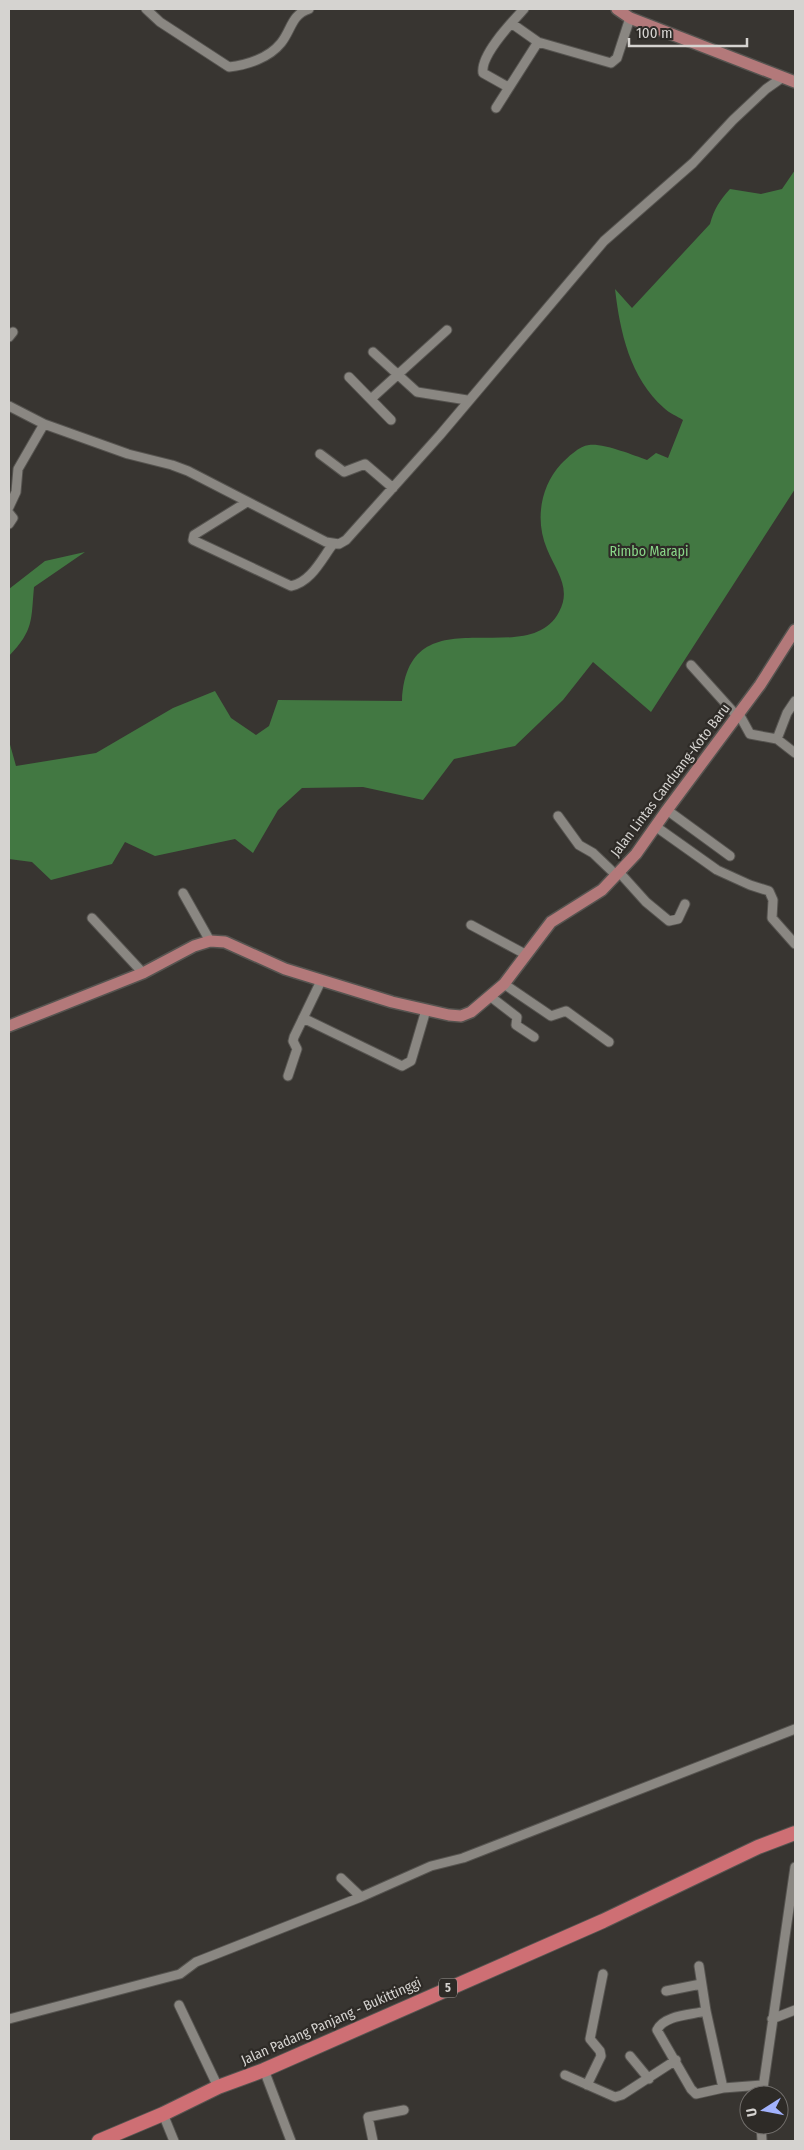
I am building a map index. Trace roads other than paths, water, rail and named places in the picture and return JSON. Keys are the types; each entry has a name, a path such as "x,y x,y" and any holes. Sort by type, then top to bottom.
{"highway":[{"name":"Jalan Padang Panjang - Bukittinggi","path":"108,2139 218,2087 264,2070 603,1921 758,1847 795,1833"}],"main road":[{"path":"617,9 630,18 795,82"},
{"name":"Jalan Lintas Canduang-Koto Baru","path":"210,941 224,942 271,964 321,982 431,1012 456,1016 466,1014 491,997 504,984 551,922 602,890 636,854 738,715 795,630"},
{"path":"9,1026 143,973 194,946 210,941"}],"street":[{"path":"146,9 160,22 229,68 244,66 271,52 281,43 297,14 309,9"},
{"path":"508,87 483,73 482,66 496,43 524,9"},
{"path":"511,23 538,42 610,63 617,58 630,18"},
{"path":"496,108 538,42"},
{"path":"247,502 194,535 193,540 291,586 308,578 333,544 346,540 393,488 604,240 693,163 733,120 766,89 783,77"},
{"path":"372,398 447,330"},
{"path":"373,352 417,392 467,400"},
{"path":"349,377 372,398 391,420"},
{"path":"9,406 44,424 128,454 188,471 333,544"},
{"path":"9,507 16,492 18,469 44,424"},
{"path":"320,454 344,472 361,464 368,465 393,488"},
{"path":"9,513 13,518 9,524"},
{"path":"691,665 738,715 750,734 777,740 795,752"},
{"path":"777,740 787,713 795,701"},
{"path":"667,810 730,856"},
{"path":"558,816 579,845 593,852 669,921 678,919 685,904"},
{"path":"655,826 718,870 750,885 769,891 773,900 772,918 795,944"},
{"path":"183,894 210,941"},
{"path":"92,918 143,973"},
{"path":"471,926 525,954"},
{"path":"288,1076 297,1049 293,1041 321,982"},
{"path":"504,984 551,1016 566,1011 609,1042"},
{"path":"491,997 517,1017 516,1025 534,1037"},
{"path":"303,1018 402,1066 411,1061 431,1012"},
{"path":"9,2019 180,1974 196,1962 360,1897 432,1866 463,1858 795,1729"},
{"path":"762,2085 795,1867"},
{"path":"341,1878 360,1897"},
{"path":"699,1966 706,2012 723,2088"},
{"path":"586,2085 601,2056 600,2051 590,2039 603,1974"},
{"path":"666,1991 701,1984"},
{"path":"179,2005 218,2087"},
{"path":"772,2019 795,2010"},
{"path":"706,2012 667,2020 660,2024 657,2030 659,2036 696,2094 739,2087"},
{"path":"630,2056 648,2079"},
{"path":"565,2075 615,2097 648,2079 676,2060"},
{"path":"264,2070 291,2141"},
{"path":"373,2141 368,2117 404,2110"},
{"path":"163,2114 174,2141"}],"park label":[{"name":"Rimbo Marapi","path":"649,551"}]}
